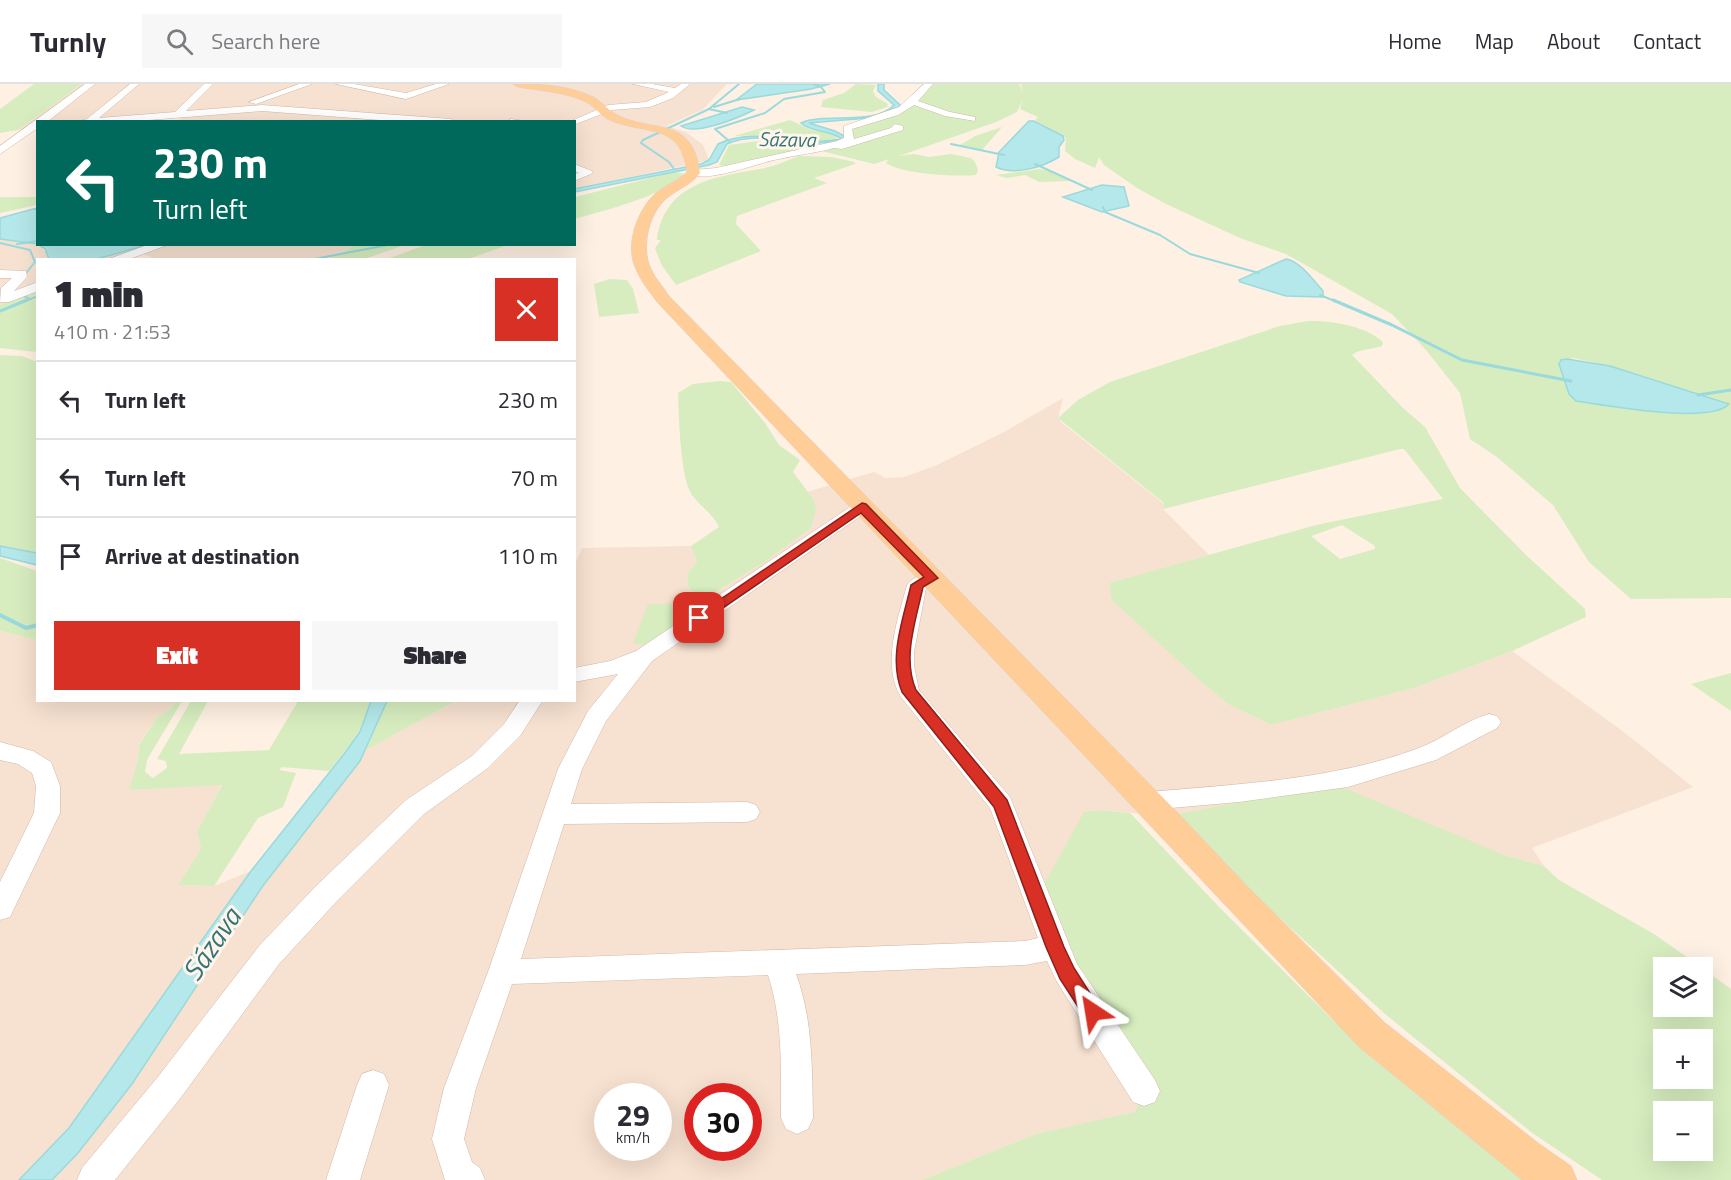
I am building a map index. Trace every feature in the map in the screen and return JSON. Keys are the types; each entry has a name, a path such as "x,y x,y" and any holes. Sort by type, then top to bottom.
{"main road":[{"path":"518,84 583,97 607,112 662,130 685,142 694,169 652,206 640,241 640,260 663,299 1148,801 1236,897 1371,1034 1524,1157 1557,1180"}],"street":[{"path":"44,120 91,84"},
{"path":"87,120 135,84"},
{"path":"178,113 209,84"},
{"path":"229,109 308,84"},
{"path":"340,84 406,96 445,84"},
{"path":"637,84 677,91"},
{"path":"577,120 647,105 670,96 686,84"},
{"path":"828,148 849,140 847,128 852,124 901,111 914,102 928,84"},
{"path":"271,85 290,90"},
{"path":"914,102 948,114 972,119"},
{"path":"98,120 229,109 292,109 417,120"},
{"path":"0,151 36,126"},
{"path":"694,169 709,174 782,154 851,144 900,128 895,127"},
{"path":"576,168 588,172 576,177"},
{"path":"118,258 158,246"},
{"path":"0,274 21,274 21,277 8,288 6,298"},
{"path":"6,298 36,287"},
{"path":"576,675 614,669 644,656 862,507"},
{"path":"932,578 917,585 904,644 903,676 909,692 1001,804 1067,973 1144,1090"},
{"path":"468,1180 459,1173 448,1139 460,1088 570,770 596,717 644,656"},
{"path":"94,1180 168,1089 268,955 326,894 415,807 480,762 512,730 531,702"},
{"path":"1148,801 1239,793 1348,778 1428,754 1489,722"},
{"path":"0,751 24,757 42,768 48,786 47,813 0,909"},
{"path":"555,814 747,812"},
{"path":"502,972 1025,953 1055,947"},
{"path":"778,963 785,980 796,1045 797,1118"},
{"path":"343,1180 373,1085"}],"shaded area":[{"path":"82,84 727,84 702,110 666,126 686,132 703,145 709,160 576,189 576,120 179,120 184,115 108,120 36,120 36,128 18,130"},
{"path":"0,239 40,246 49,258 36,258 36,290 0,305"},
{"path":"144,246 354,246 327,258 153,258 143,254 129,258 104,258"},
{"path":"1063,398 1058,418 1061,422 1164,504 1163,509 1209,555 1109,583 1113,600 1228,704 1271,725 1414,688 1512,651 1621,730 1693,787 1532,848 1544,866 1504,855 1168,816 1098,810 1084,812 1146,1084 1135,1113 1036,1134 922,1180 52,1180 78,1153 132,1084 262,887 366,750 454,702 576,702 576,562 582,548 691,546 697,561 687,575 688,586 702,601 763,563 811,528 814,500 807,492 874,472 886,478 904,477 937,465 1004,432"},
{"path":"0,631 36,640 36,702 175,702 168,711 158,716 139,744 138,759 129,790 222,784 197,831 201,849 178,885 214,886 251,871 69,1128 19,1180 0,1180"}],"green space":[{"path":"34,84 82,84 18,130 0,133 0,109"},
{"path":"856,84 876,85 873,91 876,97 888,104 887,107 872,112 821,107 823,100 844,93"},
{"path":"923,84 1019,84 1023,92 1021,84 1731,84 1731,598 1631,599 1589,562 1553,505 1497,457 1470,439 1460,393 1426,350 1392,314 1286,254 1240,238 1166,204 1137,188 1104,165 1099,157 1095,168 1075,159 1065,151 1066,138 1035,120 1038,117 1020,109 1023,99 1017,112 996,122 899,156 914,154 929,157 951,154 971,158 978,170 976,175 956,176 916,172 893,167 886,163 889,159 874,164 818,150 846,139 843,130 849,126 900,108","holes":["1573,358 1610,366 1729,404 1718,410 1702,413 1680,413 1576,401 1569,394 1559,365"]},
{"path":"790,120 811,130 838,137 822,141 774,135 757,130 764,135 734,136"},
{"path":"1002,127 982,150 960,145 975,136"},
{"path":"765,140 789,144 788,148 805,150 726,166 719,165 729,145"},
{"path":"800,156 831,157 855,162 855,164 814,178 827,183 737,216 736,224 761,251 676,285 661,264 655,248 661,240 657,238 662,220 670,205 681,194 710,180 770,167"},
{"path":"1040,169 1055,172 1069,181 1039,182 1025,175 1007,178 996,175"},
{"path":"674,172 685,174 661,190 647,196 576,219 576,197"},
{"path":"0,197 36,197 36,205 0,213"},
{"path":"354,246 402,246 367,258 329,258"},
{"path":"423,246 505,246 471,258 390,258"},
{"path":"609,279 627,280 633,289 639,313 599,317 594,284"},
{"path":"36,290 36,352 0,348 0,305"},
{"path":"1308,321 1337,323 1368,332 1383,342 1382,346 1359,351 1352,355 1403,408 1425,427 1460,488 1526,555 1585,609 1586,617 1512,651 1414,688 1271,725 1228,704 1112,600 1109,583 1316,525 1443,499 1404,449 1400,449 1163,509 1164,503 1058,418 1078,400 1110,382 1280,326","holes":["1342,525 1375,546 1375,549 1340,559 1311,536"]},
{"path":"0,355 22,356 36,362 36,553 0,546"},
{"path":"731,382 765,423 779,445 800,460 793,472 814,500 816,509 811,528 763,563 701,601 688,586 687,575 697,561 691,546 719,527 688,487 681,446 678,393 693,384"},
{"path":"0,558 36,571 36,640 0,631"},
{"path":"710,603 650,646 633,643 648,604"},
{"path":"1731,673 1731,711 1691,684"},
{"path":"175,702 181,702 147,760 145,772 153,778 167,768 166,761 157,759 190,702 207,702 179,754 269,750 297,702 371,702 360,732 329,771 282,767 279,770 296,773 283,807 258,818 214,886 178,885 201,849 197,831 222,785 129,790 138,759 139,745 158,716 168,711"},
{"path":"387,702 454,702 366,750"},
{"path":"1335,784 1504,855 1544,866 1559,880 1654,934 1687,957 1653,957 1653,1017 1713,1017 1713,976 1731,989 1731,1180 1602,1180 1531,1132 1385,1014 1168,816"},
{"path":"1098,810 1130,813 1221,909 1364,1051 1527,1180 922,1180 1036,1134 1135,1112 1146,1084 1081,991 1041,890 1084,812"}],"water":[{"path":"757,84 830,84 736,100"},
{"name":"Sázava","path":"878,84 884,84 884,90 900,105 899,107 868,118 809,123 835,131 848,138 818,143 741,139 727,144 717,162 709,165 576,192 576,189 701,164 709,160 718,144 748,136 810,141 840,139 836,135 809,128 801,123 823,118 875,115 894,105 878,91"},
{"path":"742,107 754,110 706,127 688,129 681,126"},
{"path":"1029,121 1034,121 1063,136 1064,140 1059,147 1059,157 1028,169 1011,171 996,167 999,152"},
{"path":"1102,185 1124,187 1129,206 1102,212 1063,197"},
{"path":"36,208 36,244 0,239 0,218"},
{"path":"40,246 143,246 101,258 49,258 45,249"},
{"path":"1286,259 1296,263 1306,272 1323,291 1323,297 1286,296 1239,280"},
{"path":"1561,360 1610,366 1729,404 1718,410 1680,413 1576,401 1569,394 1559,364"},
{"path":"0,546 36,553 36,565 0,556"},
{"name":"Sázava","path":"371,702 387,702 360,761 262,887 132,1084 78,1153 52,1180 19,1180 69,1128 251,871 360,732"}],"waterway":[{"path":"709,109 739,84"},
{"path":"729,141 715,129 765,113 784,99 825,92 821,87 813,84"},
{"path":"714,107 740,99"},
{"path":"674,169 669,162 641,143 709,109"},
{"path":"709,109 727,113"},
{"path":"951,144 1004,155"},
{"path":"1035,164 1092,190"},
{"path":"1103,207 1105,212 1160,235 1190,254 1259,273"},
{"path":"17,244 36,241"},
{"path":"0,243 30,250 35,262 23,277"},
{"path":"320,258 382,246"},
{"path":"21,295 30,299"},
{"path":"1320,295 1337,302"},
{"path":"23,302 36,297"},
{"path":"0,311 27,300"},
{"path":"1333,300 1392,325 1462,360 1571,381"},
{"path":"1698,395 1731,390"},
{"path":"0,615 26,628 36,626"}],"route":[{"path":"699,618 862,507 932,578 917,585 904,644 903,676 909,692 1001,804 1055,947 1067,973 1093,1012"}]}
